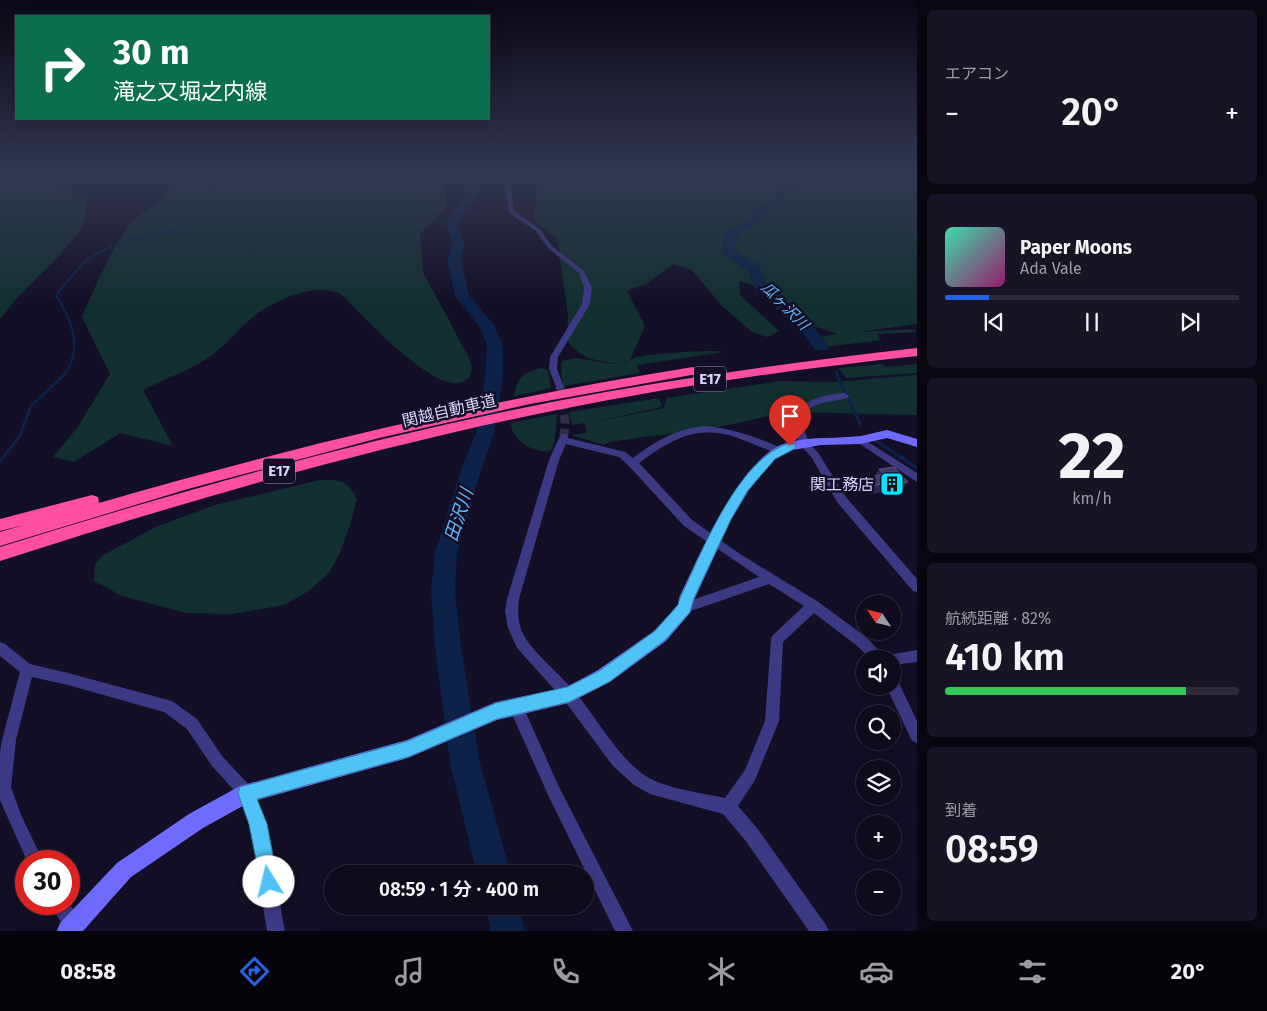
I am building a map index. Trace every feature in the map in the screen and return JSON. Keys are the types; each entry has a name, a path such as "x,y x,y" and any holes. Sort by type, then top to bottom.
{"highway":[{"name":"関越自動車道","path":"0,539 244,467 506,410 703,370 917,342"},
{"name":"関越自動車道","path":"506,410 700,380 917,352"},
{"name":"関越自動車道","path":"0,554 118,517 443,424"},
{"path":"0,525 214,469 244,467"},
{"path":"0,564 67,540 118,517"}],"main road":[{"path":"71,929 124,870 196,821 247,793 408,749 496,711 569,695 604,676 660,636 685,608 687,598 714,541 744,487 771,456 790,446 821,441 860,440 887,434 917,443"}],"street":[{"path":"519,217 538,230 550,247 582,272 588,288 586,304 554,357 553,369 560,387"},
{"path":"845,396 825,397 804,406 795,417 805,445 816,456 841,499 917,587"},
{"path":"633,463 650,449 682,432 696,428 735,432 780,451"},
{"path":"820,931 751,834 728,807 655,789 639,780 618,761 569,695 522,644 514,628 511,611 554,460 563,438 622,454 633,463 688,523 736,557 813,605 870,650"},
{"path":"860,440 917,478"},
{"path":"685,608 771,578"},
{"path":"728,807 750,775 772,721 777,640 813,605"},
{"path":"0,648 27,670 68,679 166,706 192,724 217,761 247,793 260,832 276,931"},
{"path":"901,658 917,656"},
{"path":"27,670 10,740 3,787 15,820 30,850"},
{"path":"897,695 917,736"},
{"path":"516,707 554,792 624,931"},
{"path":"64,915 71,929"}],"green space":[{"path":"0,217 85,217 81,229 62,253 17,298 0,319"},
{"path":"138,217 436,217 420,234 423,272 468,356 472,368 469,378 459,383 446,382 414,363 397,349 341,294 319,290 307,292 284,299 262,311 211,356 143,390 173,446 120,433 74,462 53,457 77,428 110,374 82,317 107,262 125,231"},
{"path":"534,217 917,217 917,324 858,332 915,329 917,332 877,334 881,340 825,347 817,337 838,334 786,317 753,285 739,281 740,295 779,331 767,337 752,332 722,306 692,270 674,264 646,284 627,291 645,326 630,360 620,363 656,355 696,351 724,352 637,365 640,373 563,386 562,361 576,358 617,364 584,356 567,341 568,315 557,238 534,221"},
{"path":"883,364 886,367 917,364 917,373 846,378 839,368"},
{"path":"541,368 548,370 551,388 514,396 519,380 525,374"},
{"path":"917,375 917,415 788,412 705,430 610,442 604,445 571,435 587,433 585,423 572,425 569,412 659,398 662,407 589,423 664,408 666,398 781,381 832,382"},
{"path":"557,414 552,450 539,450 526,445 515,436 512,430 511,423"},
{"path":"320,480 343,482 353,492 357,499 350,525 339,555 328,574 307,592 284,605 232,614 186,613 122,596 94,581 95,564 103,555 156,527 215,505"}],"building":[{"path":"894,467 908,482 875,485 868,478 884,474 879,469"}],"waterway":[{"path":"83,263 97,253 113,246 181,229 209,217"},
{"name":"田沢川","path":"456,217 452,225 459,244 454,260 462,296 486,325 495,345 494,379 485,433 471,470 446,553 443,591 448,647 465,763 492,865"},
{"name":"瓜ヶ沢川","path":"756,217 753,222 738,228 730,236 728,242 729,252 754,269 760,285 802,321 821,347"},
{"path":"63,376 73,356 74,346 71,325 56,295 83,263"},
{"name":"瓜ヶ沢川","path":"836,372 838,376"},
{"name":"瓜ヶ沢川","path":"837,375 860,424"},
{"path":"0,462 19,437 31,406 63,376"},
{"name":"瓜ヶ沢川","path":"875,440 917,468"},
{"name":"田沢川","path":"504,915 508,931"}],"tunnel":[{"path":"560,387 565,420 564,436"}],"place":[{"name":"関工務店","path":"892,484"}],"route":[{"path":"269,882 258,824 247,793 408,749 496,711 569,695 604,676 660,636 685,608 687,598 725,518 744,487 771,456 790,446"}]}
